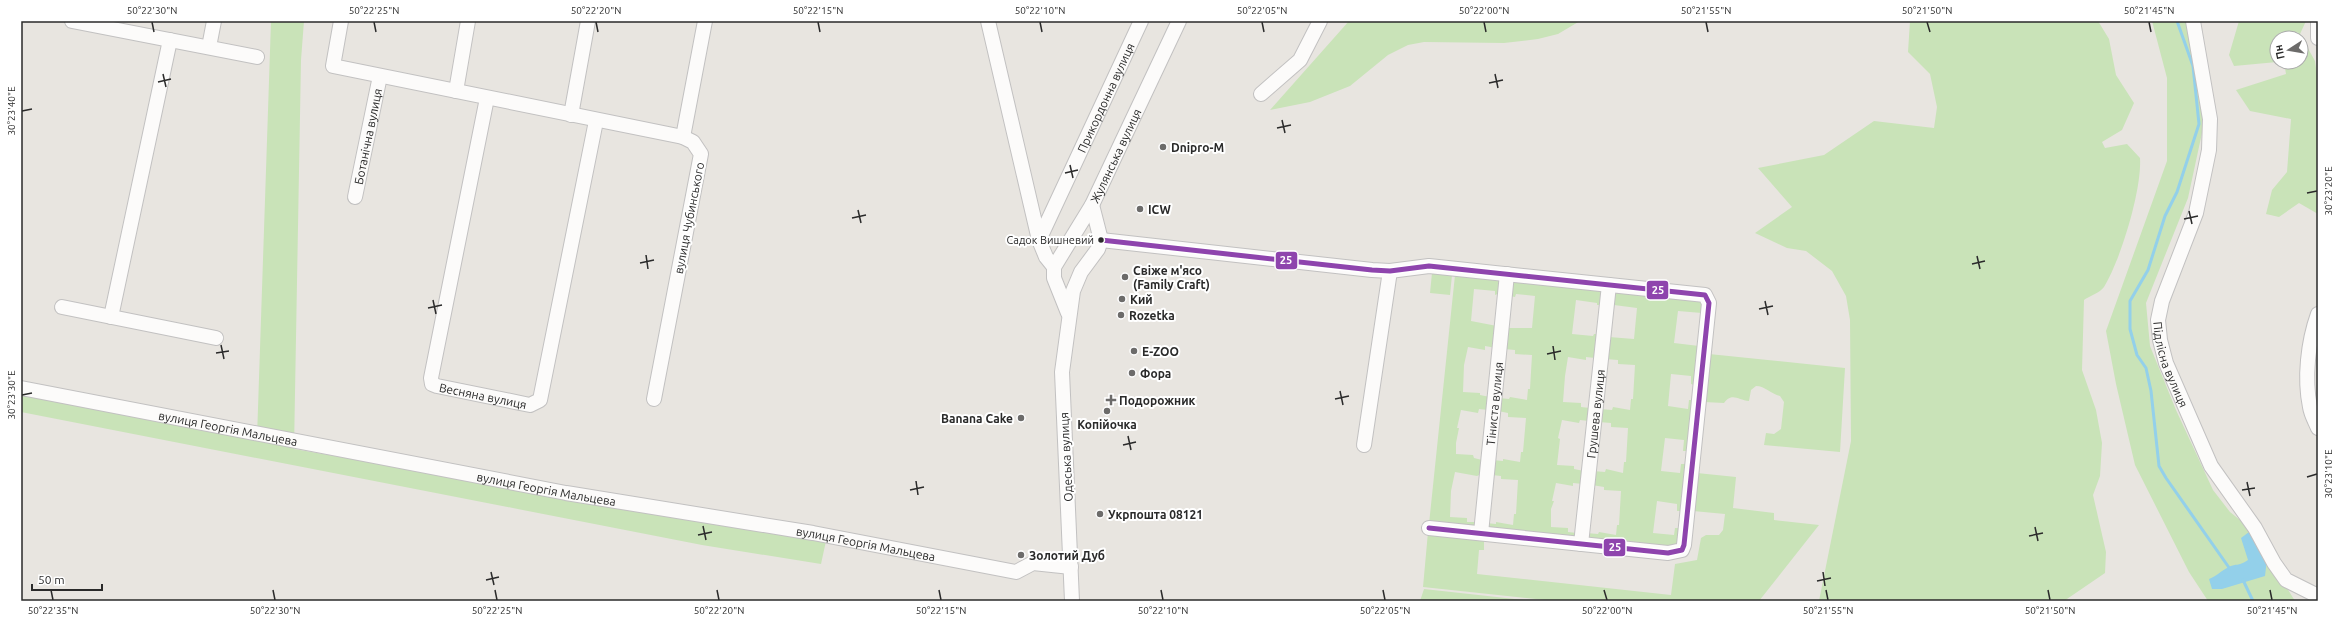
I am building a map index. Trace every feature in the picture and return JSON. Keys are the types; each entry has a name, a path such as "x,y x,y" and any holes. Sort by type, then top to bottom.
{"street":[{"path":"74,21 257,57"},
{"path":"209,47 214,21"},
{"path":"341,21 334,66 683,137 705,21"},
{"path":"456,91 468,21"},
{"path":"571,115 588,21"},
{"path":"988,21 1039,240 1046,257 1054,267"},
{"name":"Прикордонна вулиця","path":"1039,240 1141,21"},
{"name":"Жулянська вулиця","path":"1100,237 1092,205 1179,21"},
{"path":"1261,94 1300,60 1320,21"},
{"name":"Підлісна вулиця","path":"2193,21 2210,119 2209,150 2196,213 2162,301 2158,320 2160,340 2166,363 2211,466 2255,528 2274,563 2286,580 2318,596"},
{"path":"2318,21 2318,38"},
{"path":"111,317 170,40"},
{"name":"Ботанічна вулиця","path":"355,197 380,76"},
{"name":"Весняна вулиця","path":"487,98 431,378 432,384 437,386 530,405 540,400 596,120"},
{"name":"вулиця Чубинського","path":"654,399 701,154 693,142 683,137"},
{"path":"1069,314 1054,278 1054,267 1079,229 1092,205"},
{"path":"1079,229 1092,227 1100,237 1390,271 1429,266 1705,295 1709,303 1684,545 1682,550 1668,553 1429,528"},
{"path":"1069,314 1075,283 1098,249 1100,237"},
{"path":"1364,445 1390,271"},
{"name":"Тіниста вулиця","path":"1481,533 1507,274"},
{"path":"1057,283 1066,286 1075,283"},
{"name":"Грушева вулиця","path":"1581,544 1609,285"},
{"path":"62,307 216,338"},
{"name":"Одеська вулиця","path":"1069,314 1065,343 1063,400 1072,567 1072,601"},
{"path":"2318,314 2314,326 2308,366 2310,408 2318,428"},
{"name":"вулиця Георгія Мальцева","path":"21,388 566,493 813,533 1016,572 1033,563 1072,567"}],"green space":[{"path":"271,21 304,21 301,60 294,449 826,541 821,564 702,545 21,412 21,393 257,438"},
{"path":"1349,21 1580,21 1558,34 1538,39 1504,43 1424,42 1408,45 1388,55 1350,86 1310,102 1270,110"},
{"path":"1910,21 2098,21 2109,39 2116,75 2134,103 2122,130 2102,142 2105,148 2127,144 2140,158 2138,187 2134,205 2111,275 2102,289 2084,300 2082,370 2096,410 2102,443 2100,476 2093,495 2106,552 2105,573 2064,601 1819,601 1851,441 1850,320 1846,296 1832,271 1806,251 1787,248 1755,233 1792,207 1758,168 1824,155 1874,121 1934,128 1937,107 1930,74 1908,52"},
{"path":"2152,21 2187,21 2205,119 2188,198 2146,303 2150,346 2176,410 2213,490 2230,512 2250,528 2295,601 2208,601 2189,572 2135,465 2116,384 2106,331 2167,161 2167,78"},
{"path":"2239,21 2306,21 2302,30 2269,30 2269,63 2234,66 2229,55"},
{"path":"2309,50 2315,61 2318,82 2318,214 2299,203 2279,217 2266,214 2272,190 2287,172 2291,119 2250,111 2236,90 2286,74 2285,70 2309,70"},
{"path":"1432,273 1452,275 1450,295 1430,293"},
{"path":"1455,275 1498,279 1501,282 1500,293 1495,295 1495,291 1474,289 1471,321 1497,326 1496,348 1485,346 1485,350 1468,347 1464,365 1463,392 1480,393 1480,395 1490,397 1488,410 1479,409 1478,413 1461,410 1457,428 1459,428 1456,443 1456,454 1473,455 1474,458 1482,460 1481,474 1477,476 1455,472 1451,491 1450,517 1467,518 1467,522 1474,522 1475,526 1429,524"},
{"path":"1513,282 1602,290 1600,305 1597,305 1597,303 1576,300 1572,334 1593,336 1594,334 1597,334 1595,358 1586,357 1586,360 1568,357 1565,376 1563,402 1581,403 1581,407 1590,408 1589,421 1580,420 1579,423 1562,420 1558,438 1560,439 1557,465 1574,466 1574,469 1584,471 1583,484 1573,483 1573,486 1556,483 1552,501 1554,501 1551,509 1551,527 1568,528 1568,532 1577,533 1576,538 1489,530 1486,523 1496,524 1496,522 1513,525 1514,514 1516,514 1518,480 1501,479 1501,476 1492,475 1493,460 1503,461 1503,459 1520,462 1521,452 1523,452 1526,418 1508,417 1508,413 1498,411 1499,398 1509,399 1510,397 1527,400 1528,389 1530,389 1532,355 1515,354 1515,350 1504,349 1506,328 1532,328 1535,296 1516,294 1515,297 1510,296"},
{"path":"1614,292 1703,301 1702,313 1678,311 1674,343 1699,346 1694,385 1691,384 1691,376 1671,374 1668,406 1688,409 1689,400 1692,400 1687,451 1683,451 1684,440 1665,438 1661,471 1680,473 1681,464 1686,464 1681,511 1677,511 1677,504 1657,501 1653,533 1674,535 1675,528 1681,528 1679,543 1675,547 1589,539 1586,533 1598,534 1599,532 1616,535 1617,525 1619,525 1621,491 1604,490 1604,487 1592,485 1593,471 1605,472 1606,469 1623,473 1624,462 1626,462 1628,428 1611,427 1611,423 1599,422 1600,409 1612,410 1613,407 1630,410 1631,399 1633,399 1635,365 1618,364 1618,360 1605,359 1609,337 1634,339 1637,308 1614,305"},
{"path":"1709,354 1845,368 1840,452 1764,445 1766,433 1774,434 1781,429 1784,402 1780,396 1762,387 1756,386 1751,390 1749,401 1733,397 1724,403 1704,402"},
{"path":"1697,473 1736,477 1733,508 1774,513 1774,520 1819,525 1759,601 1555,601 1423,587 1428,532 1484,540 1484,550 1479,550 1477,574 1671,595 1675,564 1697,560 1701,538 1706,535 1719,535 1723,530 1725,514 1693,511"},
{"path":"1424,589 1533,601 1420,601"}],"water":[{"path":"2249,532 2267,559 2265,576 2222,589 2212,589 2209,579 2229,567 2248,560 2241,538"}],"waterway":[{"path":"2177,21 2193,66 2199,124 2177,192 2165,216 2148,270 2130,301 2130,329 2137,355 2146,368 2151,391 2159,466 2230,569"},
{"path":"2243,580 2253,601"}],"transit line":[{"name":"25","path":"1101,240 1372,270 1390,271 1429,266 1705,295 1709,303 1684,545 1682,550 1668,553 1429,528"}],"place":[{"name":"Dnipro-M","path":"1163,147"},
{"name":"ICW","path":"1140,209"},
{"name":"Садок Вишневий","path":"1101,240"},
{"name":"Свіже м'ясо (Family Craft)","path":"1125,277"},
{"name":"Кий","path":"1122,299"},
{"name":"Rozetka","path":"1121,315"},
{"name":"E-ZOO","path":"1134,351"},
{"name":"Фора","path":"1132,373"},
{"name":"Подорожник","path":"1111,400"},
{"name":"Копійочка","path":"1107,411"},
{"name":"Banana Cake","path":"1021,418"},
{"name":"Укрпошта 08121","path":"1100,514"},
{"name":"Золотий Дуб","path":"1021,555"}]}
